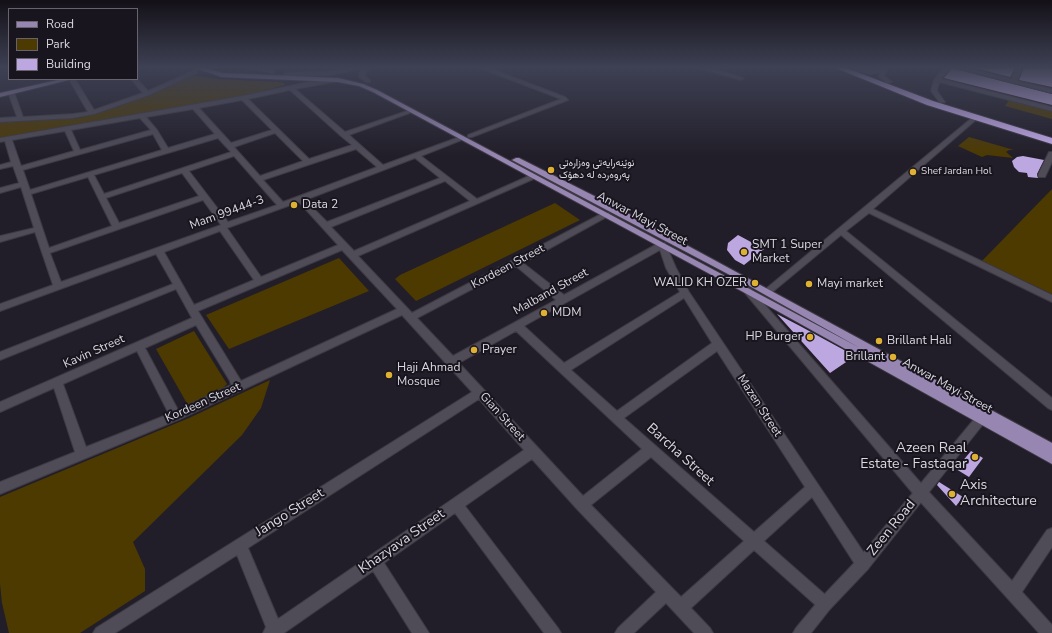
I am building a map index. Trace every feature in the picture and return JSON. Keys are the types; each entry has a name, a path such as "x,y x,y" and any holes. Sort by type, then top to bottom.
{"highway":[{"path":"916,98 975,118 1052,140"},
{"path":"930,98 1052,134"}],"main road":[{"name":"Anwar Mayi Street","path":"386,98 615,210 767,292 886,362 980,420 1052,459"},
{"name":"Anwar Mayi Street","path":"397,98 534,177 748,291 1052,448"}],"street":[{"path":"13,98 21,119"},
{"path":"82,98 92,113"},
{"path":"0,120 92,113 137,98"},
{"path":"58,287 45,252 27,193 17,166 4,139 243,98 308,162"},
{"path":"302,98 382,168"},
{"name":"Mam 99444-3","path":"0,308 282,206 565,100 562,98"},
{"path":"939,98 942,102"},
{"path":"1004,98 1052,110"},
{"path":"195,107 282,206"},
{"path":"343,135 412,111"},
{"path":"142,116 155,131 166,151"},
{"path":"767,292 975,118"},
{"path":"67,128 78,153"},
{"path":"0,167 17,166 78,153 155,131"},
{"path":"229,146 276,131"},
{"path":"27,193 220,135"},
{"path":"1032,135 1052,145"},
{"path":"258,178 356,146"},
{"path":"102,197 236,153"},
{"path":"1042,175 1052,154"},
{"path":"416,155 476,202"},
{"path":"184,170 204,197 259,281"},
{"path":"90,174 117,227"},
{"path":"192,310 259,281 348,251 476,202 534,177"},
{"path":"324,226 446,178"},
{"path":"0,191 23,184"},
{"path":"45,252 204,197"},
{"name":"Gian Street","path":"300,199 452,362 582,505 705,633"},
{"path":"868,209 1052,299"},
{"name":"Kordeen Street","path":"0,488 176,416 406,314 516,262 606,215"},
{"path":"0,239 38,229"},
{"path":"841,231 1052,405"},
{"name":"Mazen Street","path":"662,245 671,268 685,293 863,564"},
{"name":"Malband Street","path":"452,362 662,245"},
{"path":"159,251 192,310 235,380 237,388"},
{"path":"516,262 563,300"},
{"path":"0,356 178,285"},
{"path":"748,291 921,493 1049,633"},
{"path":"564,369 685,293"},
{"name":"Kavin Street","path":"0,407 198,320"},
{"name":"Barcha Street","path":"517,326 616,418 825,604"},
{"path":"616,418 719,344"},
{"path":"139,346 176,416"},
{"path":"57,382 82,454"},
{"name":"Jango Street","path":"101,633 480,393"},
{"name":"Zeen Road","path":"801,633 825,604 863,564 980,420"},
{"path":"582,505 651,449"},
{"name":"Khazyava Street","path":"273,632 533,451"},
{"path":"680,608 755,542 813,488"},
{"path":"456,504 553,633"},
{"path":"1012,592 1052,535"},
{"path":"240,544 273,632"},
{"path":"375,561 422,633"},
{"path":"623,633 666,593"}],"green space":[{"path":"141,98 238,98 0,138 0,122 79,118 102,112"},
{"path":"1010,99 1052,109 1052,119 1005,106"},
{"path":"969,137 1014,150 1009,150 1006,152 1013,158 987,155 982,157 958,146"},
{"path":"1052,189 1052,294 982,261"},
{"path":"555,203 580,220 416,301 395,279 400,275"},
{"path":"339,258 369,291 229,349 206,315"},
{"path":"194,331 227,384 221,390 189,407 156,349"},
{"path":"270,380 261,408 242,435 133,542 145,569 145,591 80,633 9,633 2,603 0,584 0,497 189,418"}],"building":[{"path":"1022,98 1052,98 1052,105"},
{"path":"1023,156 1044,160 1037,174 1038,178 1028,177 1027,173 1019,172 1014,167 1012,161 1017,157"},
{"name":"SMT 1 Super Market","path":"738,235 764,249 744,265 735,260 727,250 728,243"},
{"name":"HP Burger","path":"777,314 800,326 855,356 830,373"},
{"path":"971,451 983,458 969,477 956,469"},
{"name":"Axis Architecture","path":"939,482 963,497 956,506 937,485"}],"place":[{"name":"نوێنەرایەتی وەزارەتی پەروەردە لە دهۆک","path":"551,170"},
{"name":"Shef Jardan Hol","path":"913,172"},
{"name":"Data 2","path":"294,205"},
{"name":"SMT 1 Super Market","path":"744,252"},
{"name":"WALID KH OZER","path":"755,283"},
{"name":"Mayi market","path":"809,284"},
{"name":"MDM","path":"544,313"},
{"name":"HP Burger","path":"810,337"},
{"name":"Brillant Hali","path":"879,341"},
{"name":"Prayer","path":"474,350"},
{"name":"Brillant","path":"893,357"},
{"name":"Haji Ahmad Mosque","path":"389,375"},
{"name":"Azeen Real Estate - Fastaqar","path":"975,457"},
{"name":"Axis Architecture","path":"952,494"}]}
